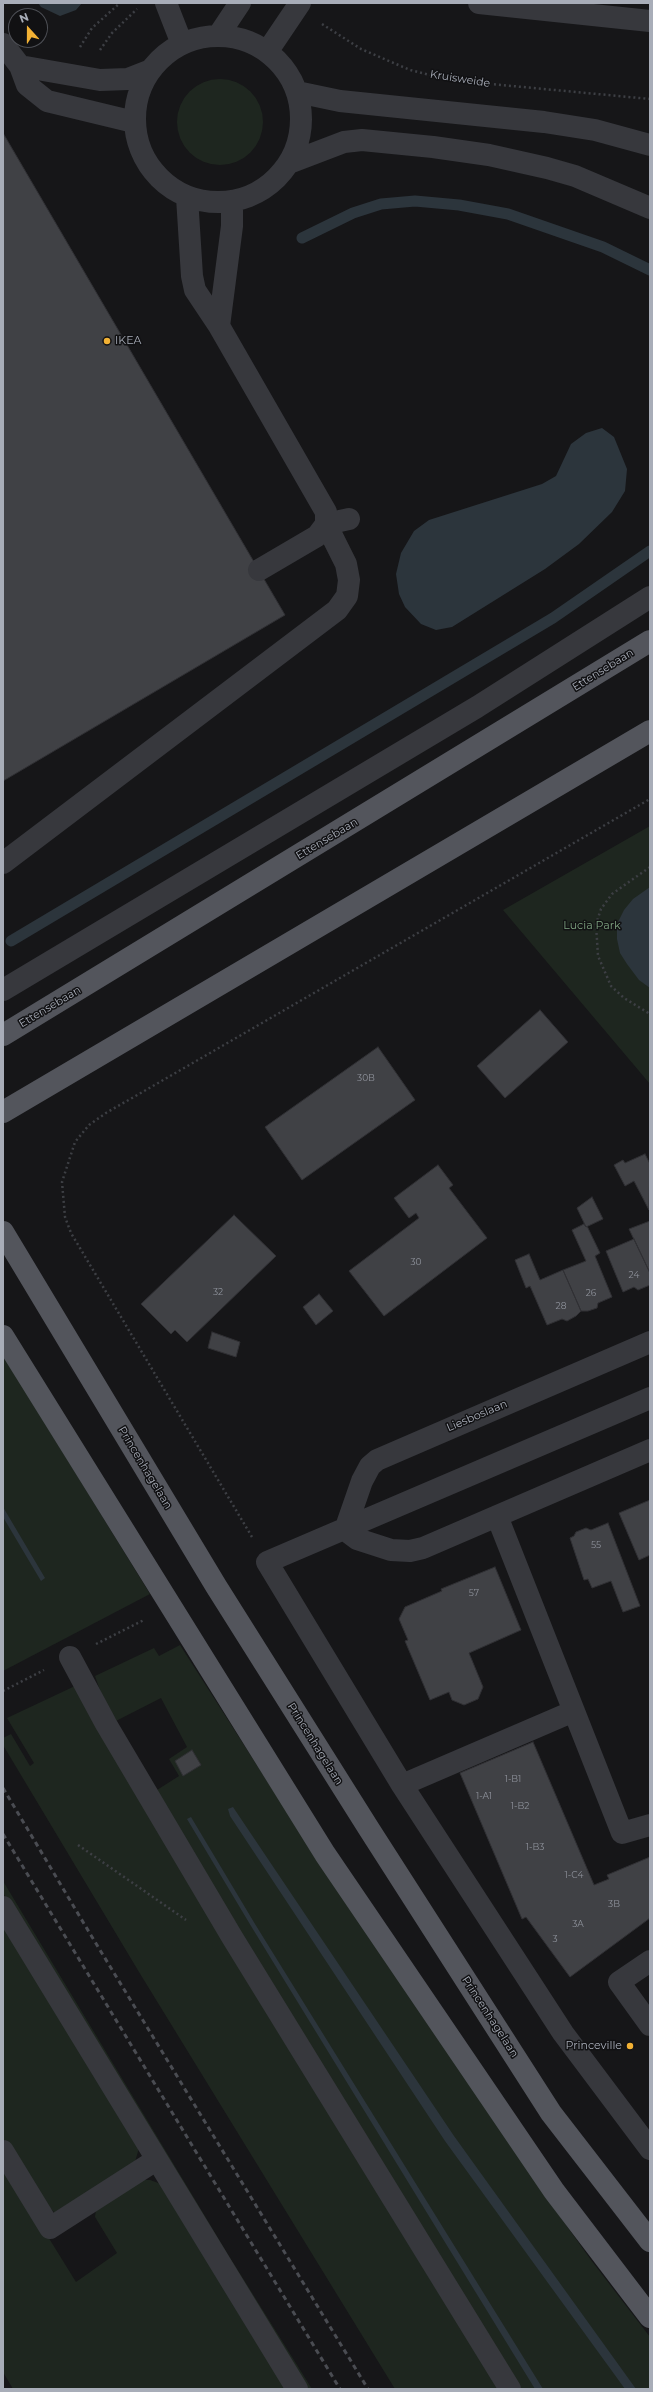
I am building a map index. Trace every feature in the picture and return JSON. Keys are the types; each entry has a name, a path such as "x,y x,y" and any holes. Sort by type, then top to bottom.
{"main road":[{"name":"Ettensebaan","path":"3,1035 650,641"},
{"path":"3,1112 650,730"},
{"name":"Princenhagelaan","path":"3,1232 216,1586 551,2113 650,2241"},
{"path":"3,1336 325,1854 554,2191 650,2318"}],"street":[{"path":"166,3 182,44"},
{"path":"218,36 240,3"},
{"path":"479,3 650,21"},
{"path":"267,52 298,5"},
{"path":"218,36 236,37 252,43 267,52 280,63 297,92 301,110 301,128 297,146 289,163 274,181 254,194 232,201 209,202 187,197 168,186 151,170 140,151 134,122 135,107 143,81 159,59 182,44 199,37 218,36"},
{"path":"3,44 20,66 27,85 47,101 134,122"},
{"path":"20,66 37,67 100,80 128,79 151,70"},
{"path":"297,92 340,101 544,122 595,130 650,145"},
{"path":"289,163 344,142 362,140 433,147 489,155 541,166 574,176 650,208"},
{"path":"3,863 337,610 347,596 349,580 346,564 326,524 326,512 299,450 256,377 195,290 192,276 187,197"},
{"path":"219,326 232,226 232,201"},
{"path":"259,570 317,536 326,524 350,519"},
{"path":"3,990 477,707 650,597"},
{"name":"Liesboslaan","path":"345,1530 362,1481 370,1466 377,1460 650,1342"},
{"path":"650,1398 345,1530 267,1562 402,1785 563,2033 650,2149"},
{"path":"345,1530 357,1539 374,1546 391,1550 410,1551 423,1548 650,1450"},
{"path":"497,1516 622,1833 650,1825"},
{"path":"70,1657 110,1731 232,1937 510,2389"},
{"path":"402,1785 574,1711"},
{"path":"3,1907 297,2389"},
{"path":"650,1961 619,1982 650,2024"},
{"path":"3,2151 50,2228 156,2160"}],"path":[{"name":"Kruisweide","path":"298,5 361,49 410,70 460,81 650,99"},
{"path":"267,1562 79,1249 65,1216 62,1182 76,1142 89,1125 106,1113 650,799"},
{"path":"650,868 612,894 601,909 596,924 598,956 611,986 624,998 650,1014"},
{"path":"78,1845 189,1923"}],"green space":[{"path":"220,79 236,83 250,92 259,106 263,122 259,138 250,152 236,161 220,165 204,161 190,152 181,138 177,122 181,106 190,92 204,83"},
{"name":"Lucia Park","path":"650,826 650,1084 503,910"},
{"path":"3,1355 150,1594 3,1671"},
{"path":"180,1645 317,1859 546,2197 591,2260 650,2337 650,2389 517,2389 238,1935 157,1790 179,1776 169,1759 187,1747 161,1698 114,1722 103,1699 95,1676 154,1648 159,1656"},
{"path":"75,1686 501,2389 395,2389 139,1972 3,1745 3,1738 11,1734 30,1766 34,1763 7,1718"},
{"path":"3,1881 229,2256 312,2389 306,2389 69,2004 3,1893"},
{"path":"3,1921 139,2148 135,2162 55,2213 44,2203 3,2138"},
{"path":"3,2164 76,2282 117,2253 95,2217 96,2209 143,2180 150,2180 161,2184 288,2389 13,2389 3,2372"}],"shaded area":[{"path":"38,3 82,3 76,10 60,16 48,10 48,8 41,7"},
{"path":"602,428 614,437 627,469 625,491 612,512 579,544 545,569 452,627 436,630 421,624 405,607 399,594 396,574 401,553 414,531 429,520 542,484 556,476 571,444 586,433"},
{"path":"650,887 650,988 639,980 620,953 617,939 617,924 624,910 633,899"},
{"path":"3,1507 45,1578 41,1581 3,1517"},
{"path":"233,1807 454,2136 636,2389 625,2389 445,2141 230,1816 228,1809"},
{"path":"191,1817 255,1924 543,2389 535,2389 251,1926 187,1819"}],"building":[{"path":"3,133 285,615 3,781"},
{"path":"540,1010 568,1042 505,1098 477,1066"},
{"path":"378,1047 415,1100 302,1180 265,1127"},
{"path":"645,1154 650,1164 649,1210 634,1181 625,1186 614,1165 623,1160 625,1163"},
{"path":"438,1165 453,1185 449,1188 487,1238 384,1316 349,1271 419,1218 416,1213 409,1218 394,1198"},
{"path":"592,1197 603,1219 586,1227 577,1208"},
{"path":"234,1215 276,1256 187,1342 175,1330 171,1334 141,1304"},
{"path":"650,1221 650,1273 629,1229"},
{"path":"584,1224 586,1227 587,1226 600,1253 595,1256 612,1297 598,1303 597,1308 588,1311 581,1311 563,1270 586,1261 572,1230"},
{"path":"634,1239 650,1273 650,1285 638,1290 634,1287 623,1292 606,1251"},
{"path":"529,1254 540,1280 563,1270 581,1311 576,1316 567,1321 562,1319 547,1325 530,1286 526,1288 515,1260"},
{"path":"319,1294 333,1311 316,1325 303,1307"},
{"path":"212,1332 240,1342 236,1357 208,1348"},
{"path":"650,1500 650,1555 639,1560 619,1513"},
{"path":"608,1523 640,1606 623,1612 611,1581 592,1588 588,1579 584,1580 570,1538 574,1536 576,1532 586,1528 591,1530"},
{"path":"495,1567 521,1630 469,1653 483,1687 478,1699 464,1705 452,1700 449,1692 430,1700 405,1641 408,1640 399,1619 405,1607 442,1591 441,1589"},
{"path":"533,1742 594,1885 609,1879 607,1875 650,1857 650,1918 570,1977 526,1917 522,1919 460,1773"},
{"path":"192,1750 201,1765 183,1776 175,1761"}],"waterway":[{"path":"302,238 353,213 381,204 415,201 459,205 508,214 603,247 650,270"},
{"path":"11,941 553,618 650,551"}],"railway":[{"path":"3,1788 89,1932 368,2389"},
{"path":"3,1834 340,2389"}],"place":[{"name":"IKEA","path":"107,341"},
{"name":"Princeville","path":"630,2046"}]}
